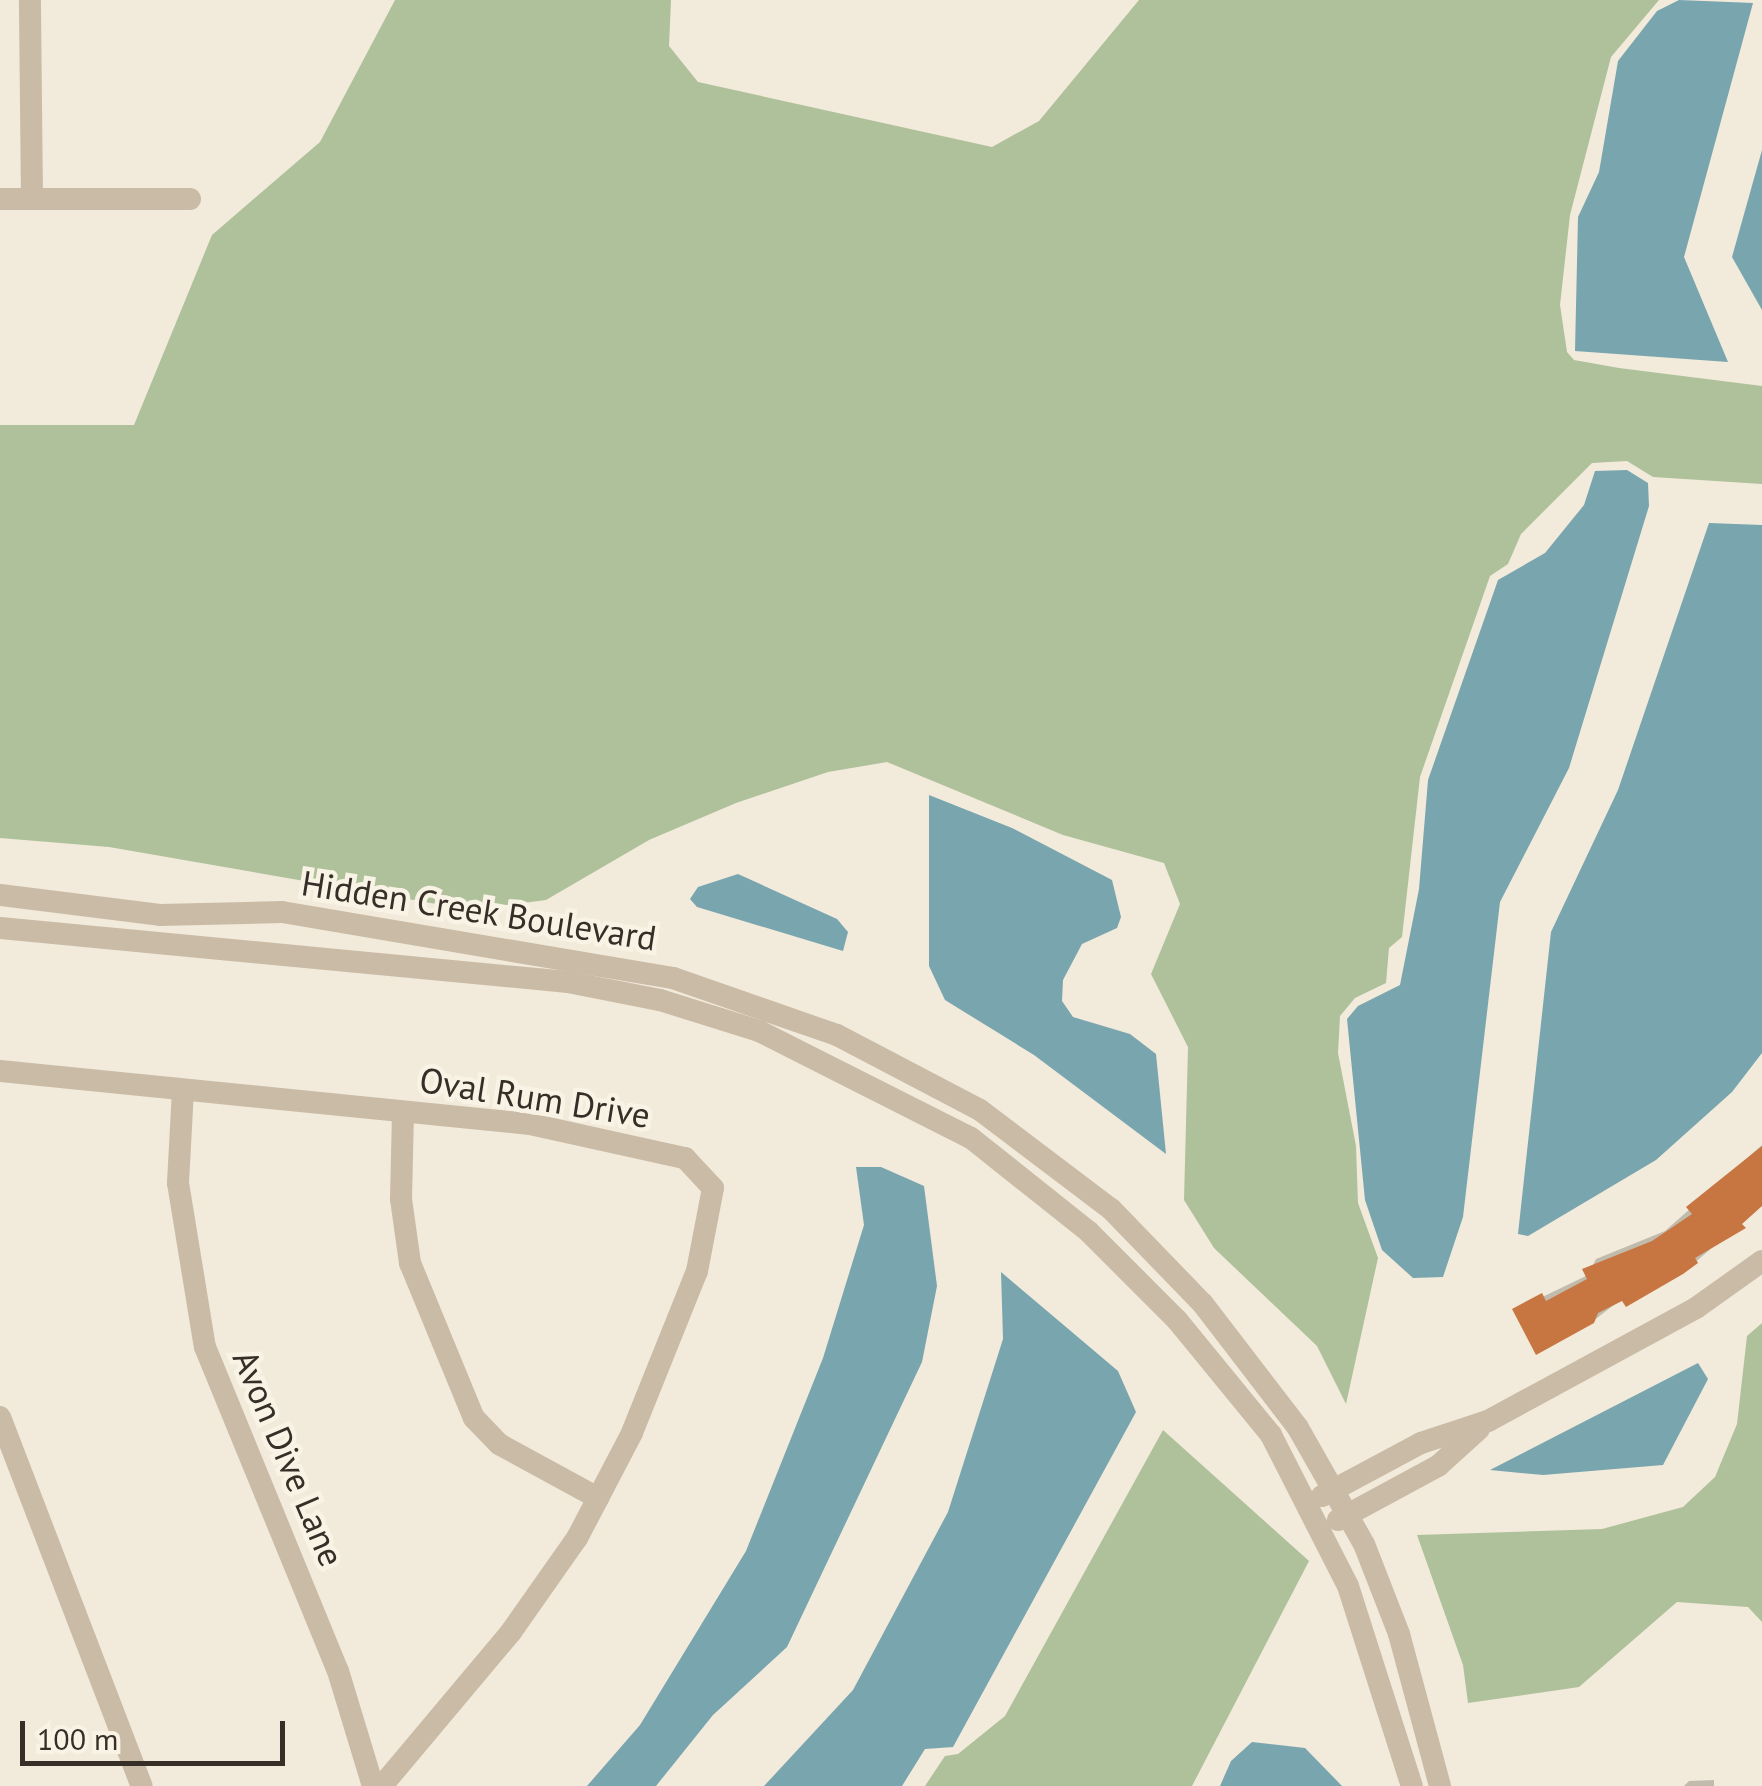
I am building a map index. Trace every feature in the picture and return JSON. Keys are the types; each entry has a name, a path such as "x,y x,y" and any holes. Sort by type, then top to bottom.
{"street":[{"path":"30,0 32,199"},
{"path":"0,200 190,198"},
{"name":"Hidden Creek Boulevard","path":"0,896 160,915 282,912 332,926 572,956 673,978 837,1035 980,1110 1110,1209 1204,1304 1298,1428 1349,1514 1399,1634 1440,1786"},
{"name":"Hidden Creek Boulevard","path":"0,928 568,982 660,1000 759,1032 971,1138 1089,1232 1178,1320 1271,1435 1310,1502 1348,1586 1412,1786"},
{"name":"Oval Rum Drive","path":"0,1071 403,1112 614,1140 685,1158 713,1188 697,1271 598,1498 512,1632 382,1786"},
{"name":"Avon Dive Lane","path":"183,1090 178,1183 205,1347 338,1671 373,1786"},
{"path":"403,1112 401,1199 410,1264 474,1418 499,1444 598,1498"},
{"path":"1310,1502 1421,1444 1488,1421 1696,1308 1762,1261"},
{"path":"0,1416 142,1786"},
{"path":"1322,1528 1438,1466 1488,1421"}],"green space":[{"path":"395,0 671,0 669,46 698,82 992,147 1039,121 1139,0 1659,0 1611,57 1570,215 1560,305 1567,352 1574,360 1619,368 1762,386 1762,484 1653,477 1627,461 1592,463 1521,534 1508,564 1490,576 1420,777 1402,937 1389,948 1386,983 1355,998 1340,1016 1338,1053 1356,1146 1358,1203 1378,1258 1346,1404 1317,1346 1214,1248 1184,1200 1188,1047 1151,974 1180,904 1164,863 1063,835 887,762 828,772 736,803 649,840 546,900 471,910 109,847 0,838 0,425 134,425 212,235 320,142"},
{"path":"1762,1323 1762,1622 1748,1607 1677,1602 1579,1687 1468,1703 1463,1665 1417,1535 1602,1529 1683,1507 1715,1477 1737,1424 1747,1336"},
{"path":"1163,1430 1309,1561 1192,1786 925,1786 945,1756 958,1754 1005,1716"}],"water":[{"path":"1679,0 1753,3 1684,257 1728,362 1575,351 1578,217 1599,172 1618,61 1657,11"},
{"path":"1762,150 1762,310 1732,257"},
{"path":"1627,470 1648,483 1649,506 1569,768 1500,902 1463,1217 1443,1277 1413,1278 1382,1250 1365,1200 1347,1019 1358,1006 1400,985 1419,889 1428,780 1498,580 1545,553 1584,505 1595,471"},
{"path":"1709,523 1762,525 1762,1053 1732,1092 1656,1160 1528,1236 1518,1234 1551,932 1618,790"},
{"path":"929,795 1012,828 1112,880 1121,917 1117,928 1082,944 1063,980 1062,1001 1073,1017 1130,1034 1156,1054 1166,1154 1034,1055 945,1000 929,966"},
{"path":"738,874 837,919 848,932 843,951 697,907 690,899 698,887"},
{"path":"856,1167 881,1167 924,1186 937,1286 922,1362 787,1647 713,1715 656,1786 587,1786 640,1725 746,1551 823,1358 864,1225"},
{"path":"1001,1272 1118,1371 1136,1412 953,1747 925,1749 902,1786 764,1786 853,1690 948,1512 1003,1339"},
{"path":"1698,1363 1708,1379 1663,1465 1543,1475 1490,1470"},
{"path":"1252,1742 1305,1748 1342,1786 1220,1786 1231,1761"}],"building":[{"path":"1762,1146 1762,1206 1742,1224 1746,1228 1695,1258 1698,1263 1683,1274 1626,1307 1622,1301 1598,1313 1594,1323 1536,1355 1512,1309 1542,1293 1546,1301 1587,1279 1582,1269 1652,1241 1692,1214 1686,1207"}]}
